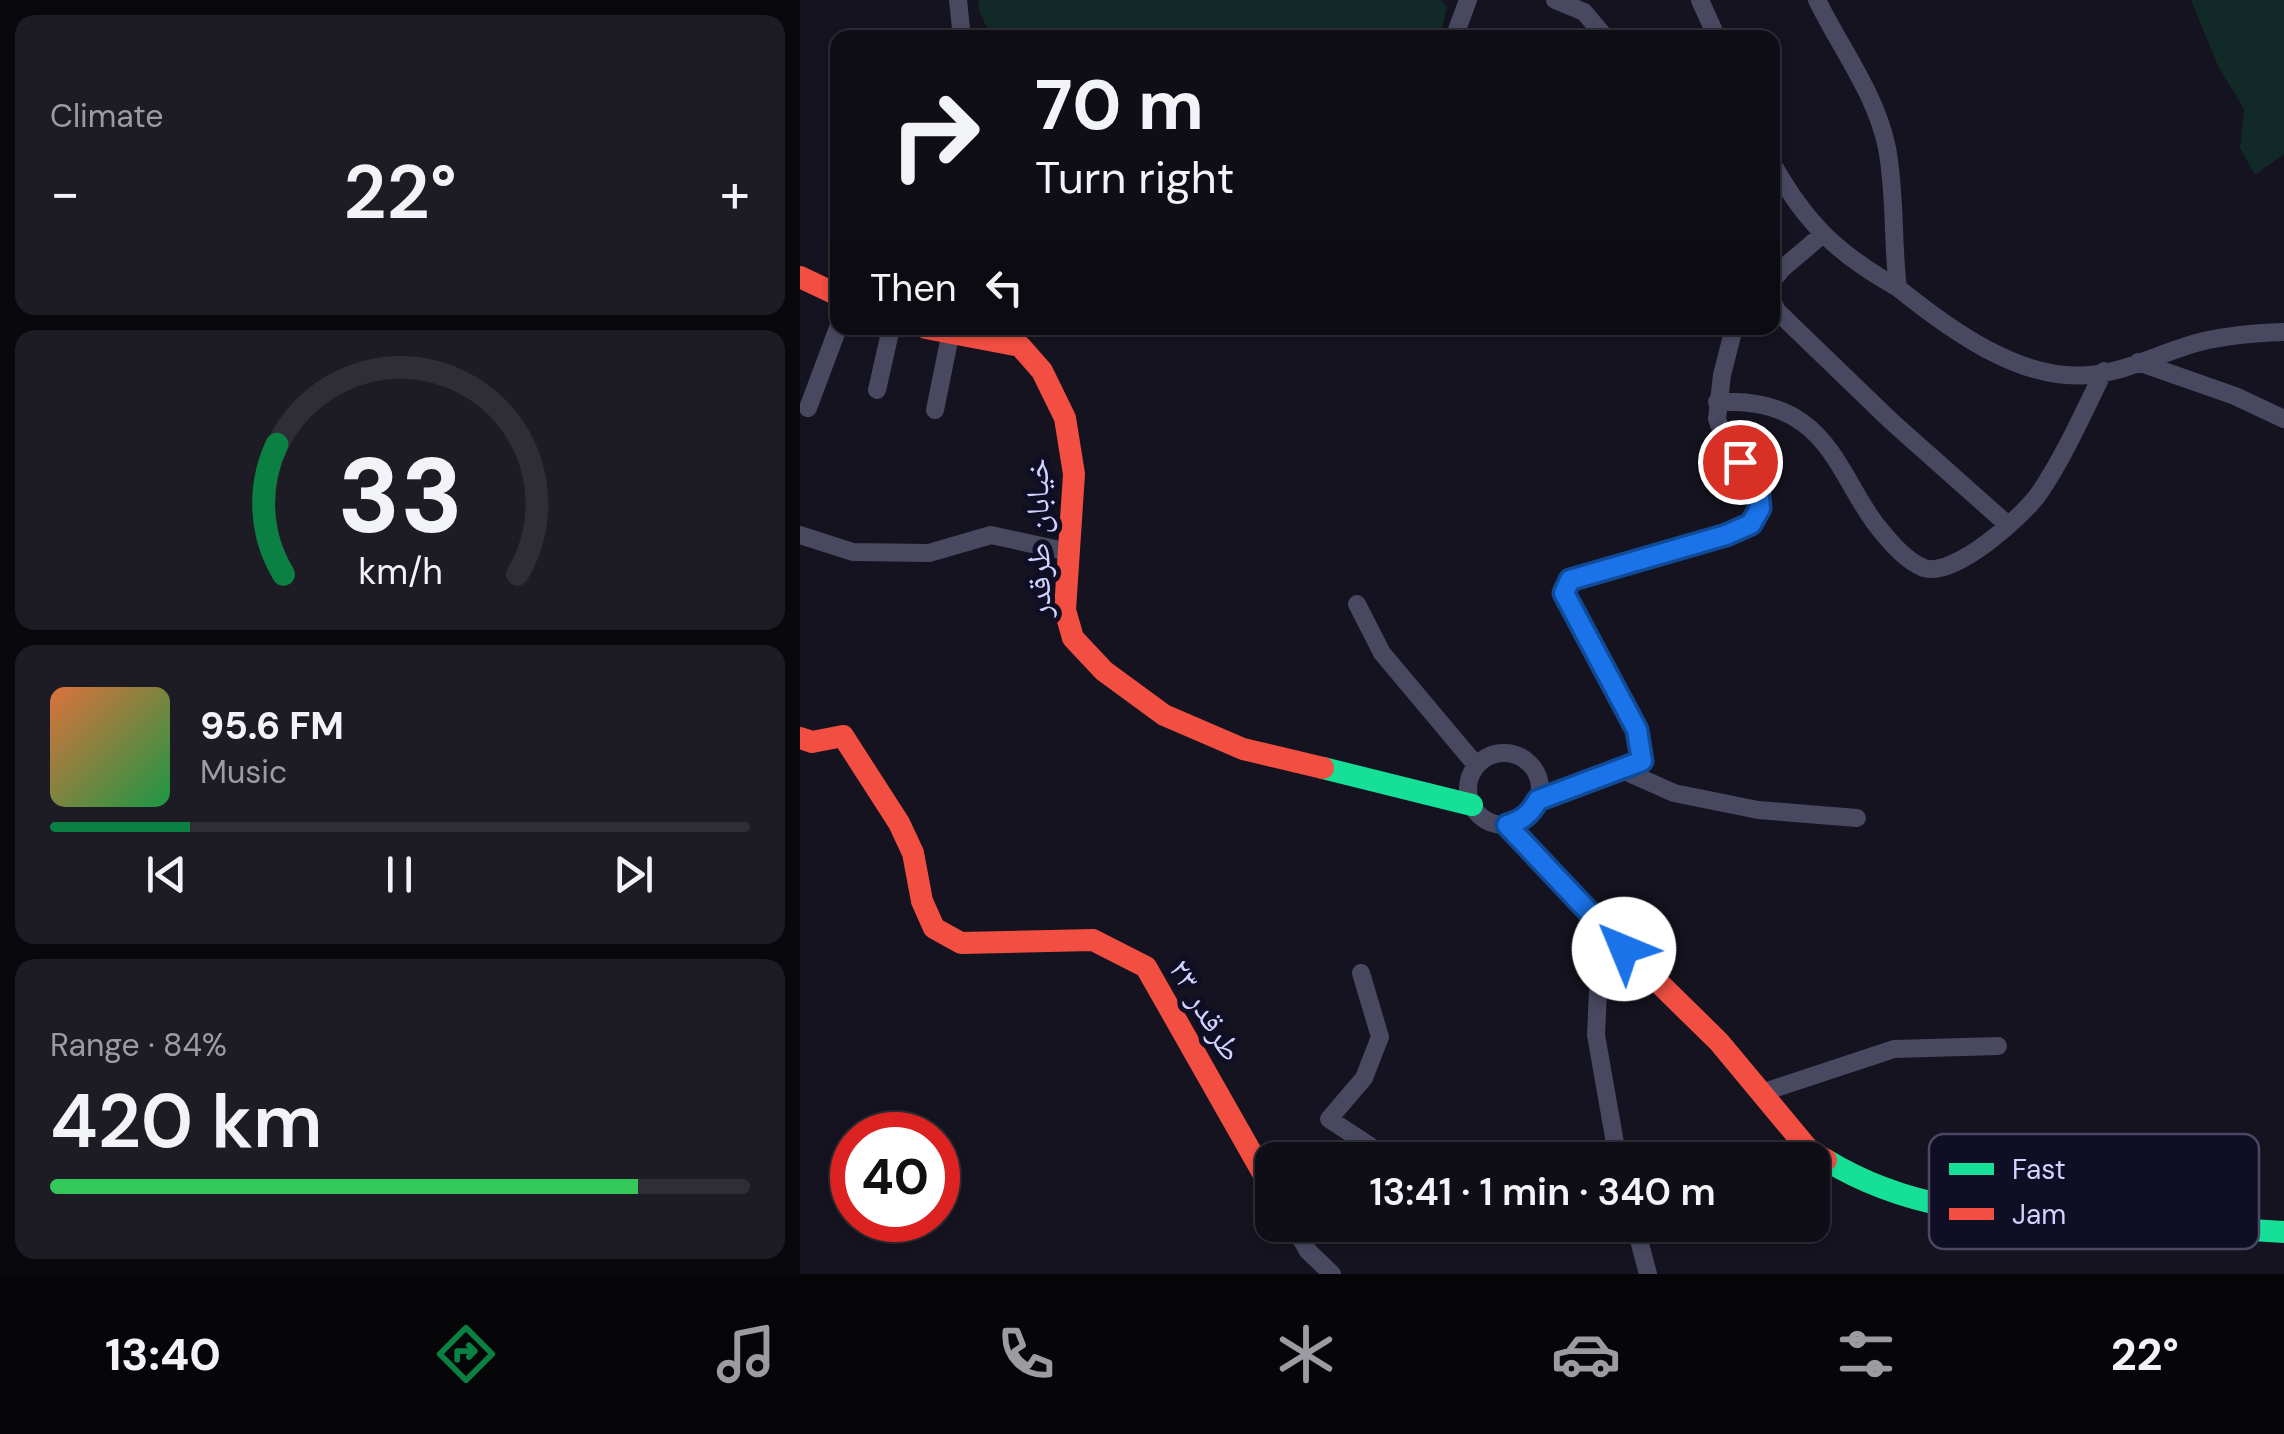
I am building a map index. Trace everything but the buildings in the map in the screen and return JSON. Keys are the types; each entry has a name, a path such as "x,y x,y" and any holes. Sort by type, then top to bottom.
{"street":[{"path":"958,0 961,30"},
{"path":"1457,30 1468,0"},
{"path":"1555,0 1584,12 1599,30"},
{"path":"1700,0 1713,30"},
{"path":"1817,0 1865,86 1886,144 1896,209 1894,263 1898,288"},
{"path":"1780,175 1808,218 1854,263 2017,366 2057,374 2090,375 2202,342 2284,332"},
{"path":"1780,271 1823,234"},
{"path":"800,277 830,291"},
{"path":"1780,313 1891,421 2008,525"},
{"path":"808,408 835,335"},
{"path":"877,390 890,335"},
{"path":"935,410 950,335"},
{"name":"خیابان طرقدر","path":"966,335 1020,346 1042,371 1064,418 1074,474 1065,610 1073,638 1104,671 1164,714 1243,749 1472,805"},
{"path":"1538,800 1642,761 1637,730 1564,593 1570,580 1726,535 1751,524 1760,508 1758,486 1724,438 1717,419 1717,402 1732,335"},
{"path":"2138,362 2234,396 2284,419"},
{"path":"1717,402 1744,401 1776,408 1806,425 1830,453 1856,499 1902,553 1924,568 1939,569 1962,561 2008,525 2039,494 2104,371"},
{"path":"800,535 853,552 929,553 991,536 1069,552"},
{"path":"1357,604 1382,653 1476,765"},
{"name":"طرقدر ۲۳","path":"800,738 812,742 842,736 899,823 913,853 922,900 934,928 961,943 1093,940 1146,967 1255,1159"},
{"path":"1501,753 1515,754 1527,761 1540,786 1531,812 1507,825 1481,816 1468,792 1476,765 1501,753"},
{"path":"1620,770 1674,793 1758,810 1858,818"},
{"path":"1507,825 1600,926 1719,1042 1809,1150 1862,1182 1929,1204"},
{"path":"1600,926 1596,1034 1615,1142"},
{"path":"1361,973 1380,1037 1364,1078 1329,1119 1364,1142"},
{"path":"1761,1093 1894,1050 1998,1046"},
{"path":"2259,1230 2284,1232"},
{"path":"1303,1242 1332,1274"},
{"path":"1640,1242 1648,1274"}],"green space":[{"path":"978,0 1441,0 1447,7 1442,30 988,30"},
{"path":"2191,0 2284,0 2284,154 2255,175 2240,148 2244,109 2218,66"}],"traffic: fast":[{"path":"1323,768 1472,805"},
{"path":"1830,1162 1890,1190 1929,1201"},
{"path":"2259,1230 2284,1232"}],"traffic: jam":[{"path":"800,277 830,291"},
{"path":"963,335 1020,346 1042,371 1065,418 1074,474 1065,610 1073,638 1104,671 1164,715 1243,749 1323,768"},
{"path":"800,738 812,742 843,736 899,823 913,853 922,901 934,928 961,943 1093,940 1146,967 1255,1159"},
{"path":"1507,825 1601,926 1719,1042 1802,1142"}],"route":[{"path":"1624,949 1507,825 1520,821 1538,800 1642,761 1637,730 1564,593 1570,580 1726,535 1751,524 1760,508 1758,486 1740,462"}]}
